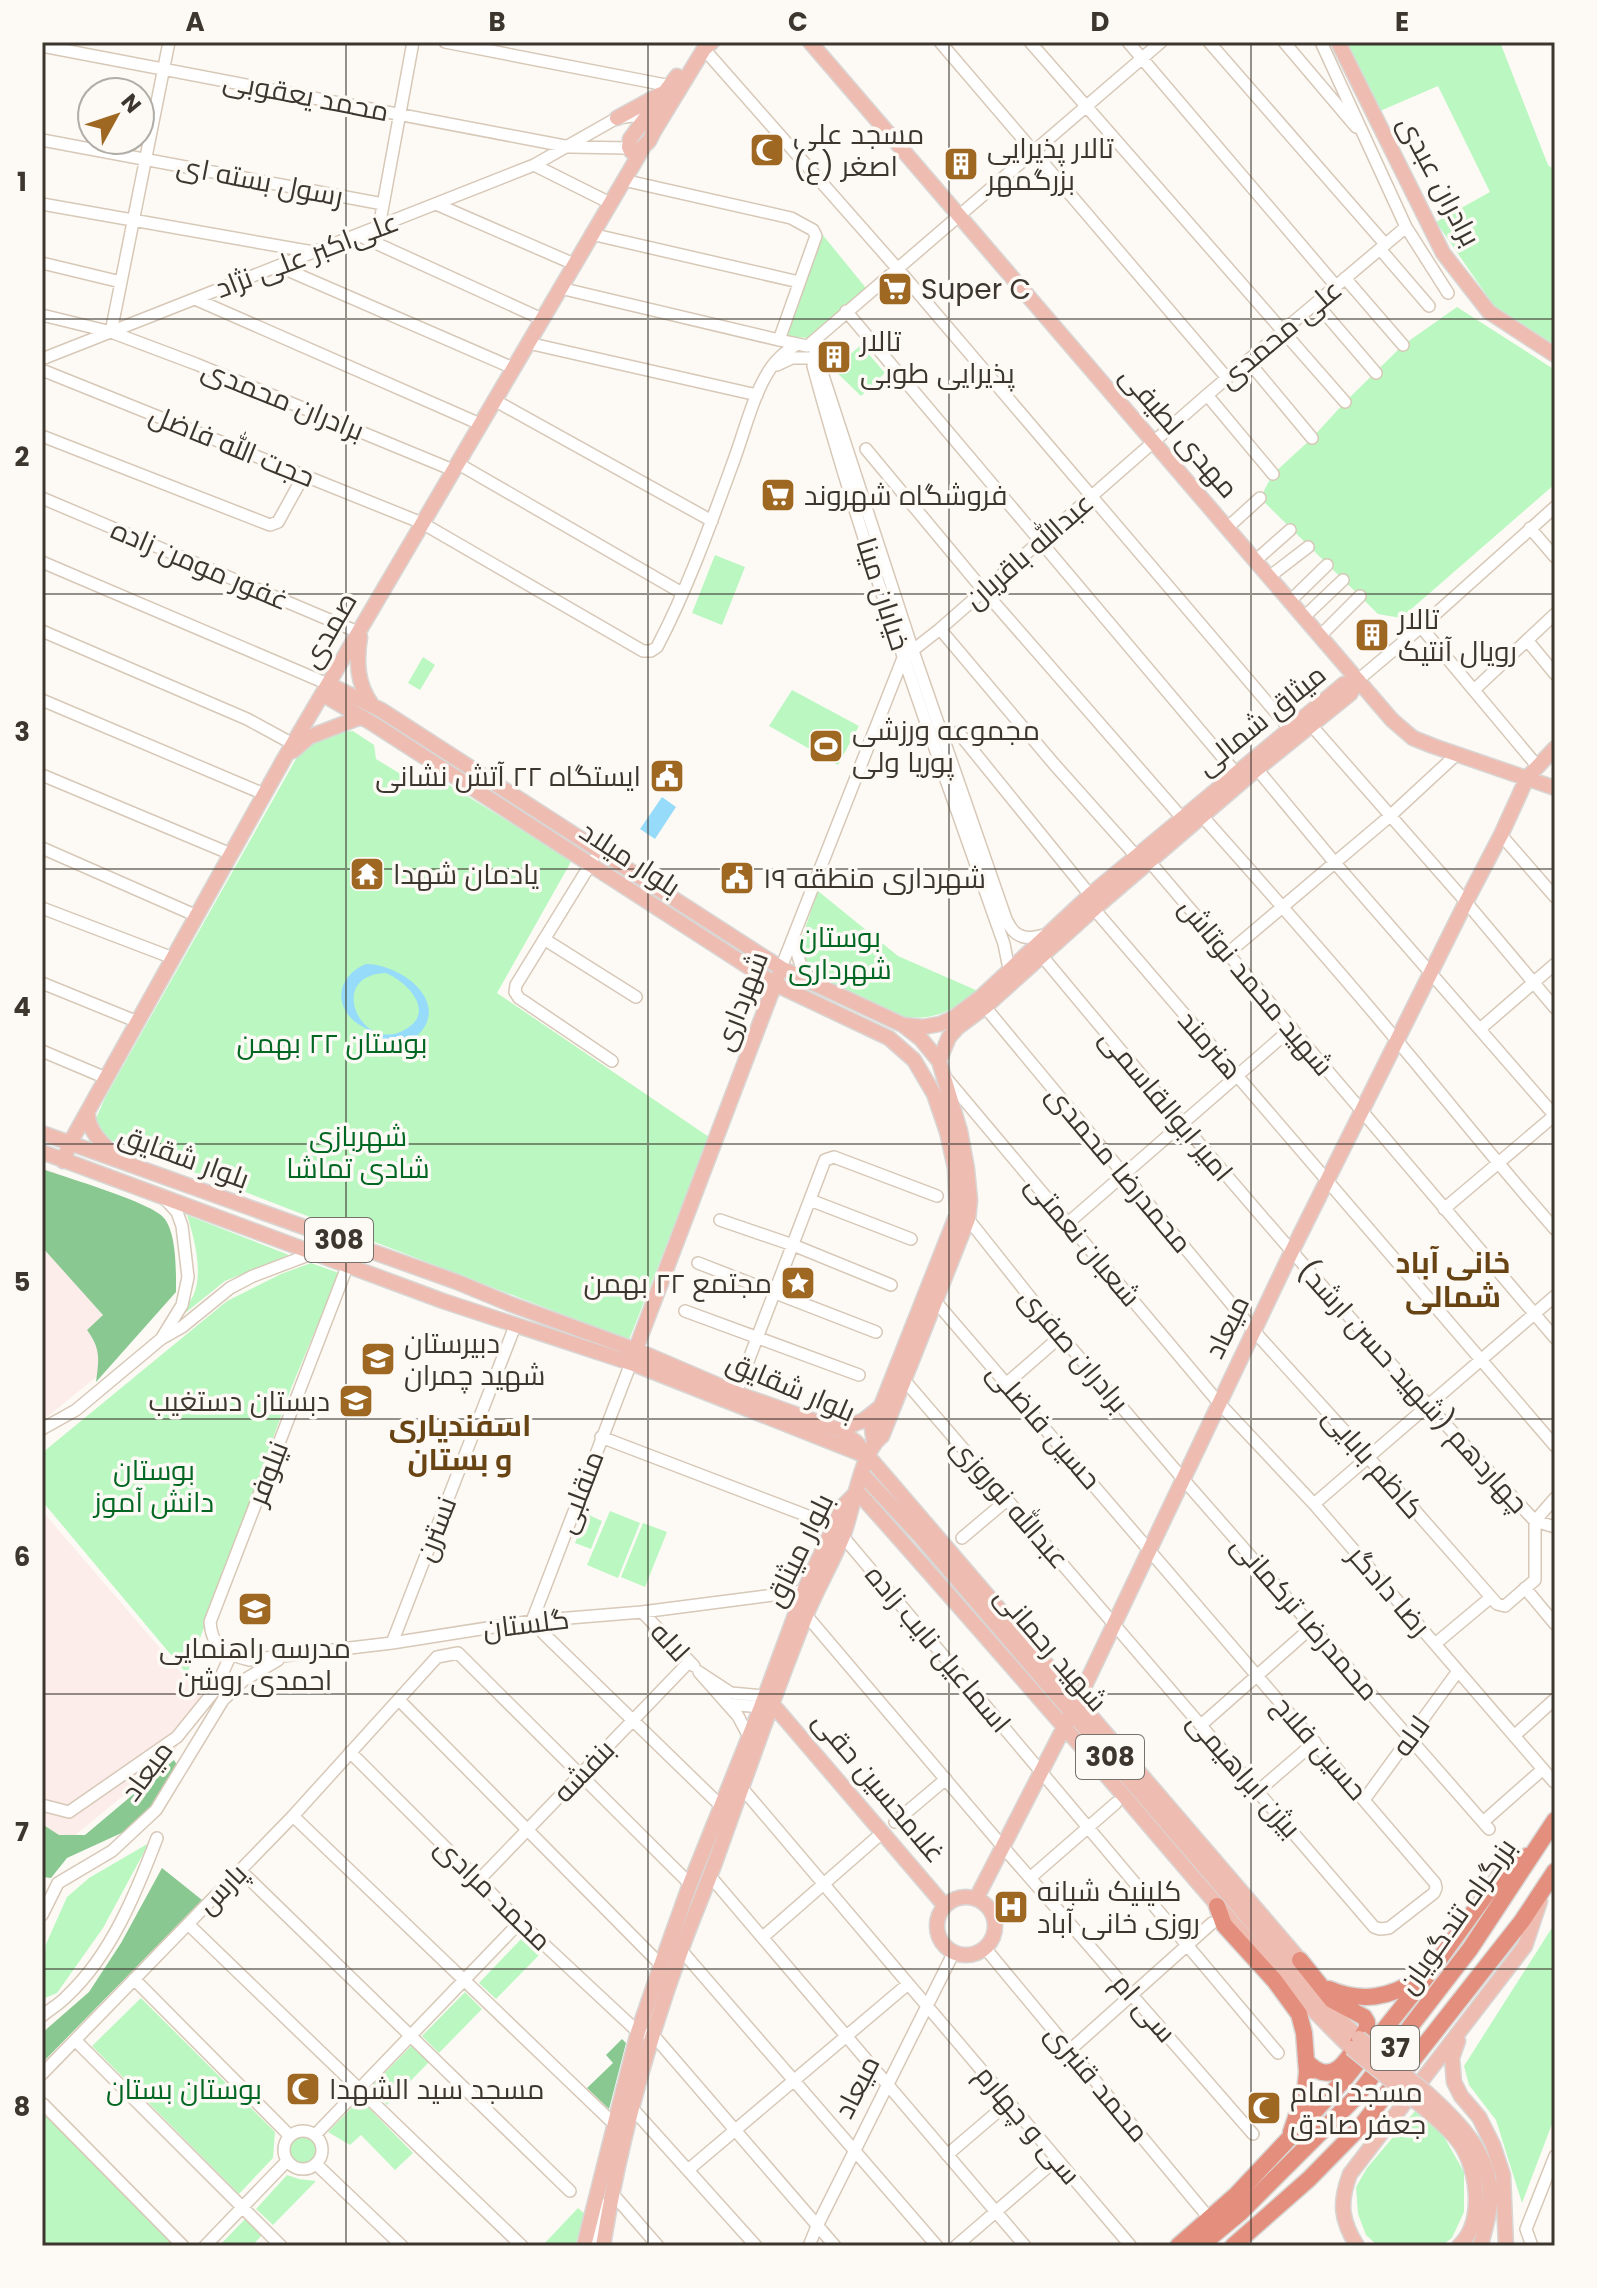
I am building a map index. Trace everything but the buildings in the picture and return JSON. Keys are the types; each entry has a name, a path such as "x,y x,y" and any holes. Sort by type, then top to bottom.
{"highway":[{"name":"بزرگراه تندگویان","path":"1200,2246 1240,2213 1356,2097 1470,1949 1555,1820"},
{"path":"1178,2246 1236,2195 1343,2081 1446,1950 1504,1870 1533,1853"},
{"name":"بزرگراه تندگویان","path":"1233,2246 1309,2179 1361,2126 1506,1941 1550,1878"},
{"path":"1217,1906 1224,1925 1274,1980 1299,2014 1304,2033 1305,2091 1290,2134 1277,2153"},
{"path":"1300,1960 1327,1988 1344,1995 1372,1998 1419,1979 1446,1950"},
{"path":"1300,1960 1332,2000 1364,2017 1367,2022 1367,2028 1336,2071 1326,2075 1306,2061"}],"main road":[{"name":"مهدی لطیفی","path":"810,42 1392,720 1413,738 1555,788"},
{"name":"برادران عبدی","path":"1338,42 1443,253 1489,312 1555,355"},
{"path":"626,175 636,148 630,139 647,127 705,44"},
{"path":"617,118 673,88"},
{"name":"صمدی","path":"63,1161 70,1143 264,794 626,175"},
{"path":"360,629 357,659 362,692 372,705"},
{"name":"میثاق شمالی","path":"1143,859 1182,818 1235,772 1344,684 1358,680"},
{"name":"میثاق شمالی","path":"939,1061 949,1037 985,1007 1048,934 1202,816 1350,694 1358,680"},
{"name":"بلوار میلاد","path":"325,689 372,705 508,801 589,864 775,984 889,1038 914,1060 934,1094 947,1132 955,1168 957,1214 882,1405"},
{"name":"بلوار میلاد","path":"325,689 361,717 602,851 781,968 903,1025"},
{"path":"284,759 309,737 361,717"},
{"path":"1527,778 1555,748"},
{"name":"میعاد","path":"976,1899 1115,1624 1291,1253 1527,778"},
{"name":"میثاق شمالی","path":"903,1025 923,1027 953,1018 1042,956 1092,902"},
{"name":"شهرداری","path":"633,1356 781,968"},
{"path":"882,1405 872,1429 874,1442 882,1436 905,1381 968,1219 970,1200 960,1131 946,1078 939,1061 921,1039 903,1025"},
{"path":"88,1111 90,1126 123,1163"},
{"name":"بلوار شقایق","path":"42,1133 457,1282 868,1457"},
{"name":"بلوار شقایق","path":"42,1152 443,1301 515,1326 633,1356 840,1430 856,1442 868,1457"},
{"path":"443,1301 455,1302 464,1297 465,1292 457,1282"},
{"path":"484,1315 480,1304 496,1298"},
{"path":"840,1430 864,1420 882,1405"},
{"name":"بلوار میثاق","path":"603,2246 632,2108 681,1950 742,1788 767,1704 802,1612 839,1531 843,1506 855,1492 874,1442"},
{"name":"شهید رحمانی","path":"868,1457 1071,1713 1217,1906 1355,2043"},
{"name":"شهید رحمانی","path":"862,1474 920,1536 1355,2043"},
{"name":"شهید رحمانی","path":"855,1492 1181,1824 1300,1960"},
{"name":"بلوار میثاق","path":"802,1612 804,1591 839,1531"},
{"name":"بلوار میثاق","path":"596,2218 614,2124 638,2032 690,1884 748,1735 767,1704"},
{"name":"غلامحسین حقی","path":"767,1704 785,1717 945,1906"},
{"path":"1357,2246 1349,2233 1343,2210 1342,2193 1350,2174 1525,1946 1550,1878"},
{"path":"960,1897 976,1899 990,1909 995,1925 991,1941 985,1948 970,1954 954,1952 941,1939 938,1931 940,1913 960,1897"},
{"path":"1460,2032 1452,2058 1454,2082 1461,2096 1479,2117 1503,2175 1506,2246"},
{"name":"308","path":"1355,2043 1467,2131 1483,2162 1490,2186 1488,2219 1479,2246"},
{"name":"308","path":"1422,2098 1458,2141 1473,2171 1475,2213 1459,2246"},
{"path":"1490,2200 1493,2246"},
{"path":"591,2243 596,2218"}],"street":[{"path":"111,332 169,42"},
{"path":"379,227 413,42"},
{"path":"445,42 673,88"},
{"path":"940,42 1227,378"},
{"path":"1030,42 1345,402"},
{"path":"1128,42 1341,282 1403,345"},
{"path":"770,370 806,348 1161,42"},
{"path":"1209,42 1429,306"},
{"path":"1284,42 1365,137"},
{"path":"1321,42 1406,227 1448,293"},
{"path":"705,44 1289,728"},
{"name":"محمد یعقوبی","path":"42,46 570,147"},
{"path":"617,118 633,116 647,127"},
{"name":"علی‌اکبر علی نژاد","path":"42,359 534,165 617,118"},
{"name":"رسول بسته ای","path":"42,140 383,204"},
{"name":"علی‌اکبر علی نژاد","path":"570,147 636,148"},
{"path":"534,165 610,203"},
{"path":"626,175 791,218 813,230 816,236 779,340"},
{"path":"42,204 314,252"},
{"path":"436,204 574,264"},
{"name":"علی محمدی","path":"1154,442 1406,227"},
{"path":"591,234 799,282"},
{"path":"358,235 542,319"},
{"path":"42,263 121,282"},
{"path":"278,266 513,368"},
{"path":"560,288 806,348"},
{"path":"195,299 480,424"},
{"path":"1316,303 1376,373"},
{"path":"846,311 1235,772"},
{"name":"برادران محمدی","path":"42,315 111,332 455,466 682,593"},
{"path":"528,343 757,395"},
{"path":"682,593 712,521 757,395 782,355 806,348"},
{"name":"خیابان مینا","path":"806,348 1013,974"},
{"path":"1248,361 1312,438"},
{"name":"حجت الله فاضل","path":"42,370 422,523 643,651 657,647 682,593"},
{"path":"1207,395 1273,474"},
{"path":"494,400 712,521"},
{"path":"42,436 270,525 278,522 304,475"},
{"name":"عبدالله باقریان","path":"908,654 1154,442"},
{"path":"866,449 984,591 1182,818"},
{"name":"غفور مومن زاده","path":"42,498 360,629"},
{"path":"1227,528 1260,498"},
{"path":"1358,680 1555,507"},
{"path":"1530,528 1555,557"},
{"path":"1255,561 1290,530"},
{"path":"1269,577 1308,547"},
{"path":"42,562 325,689"},
{"path":"1290,601 1327,565"},
{"path":"1304,617 1343,580"},
{"path":"1320,636 1360,596"},
{"path":"1474,690 1555,614"},
{"path":"1421,627 1538,767"},
{"name":"شهید محمد نوتاش","path":"940,629 1054,764 1228,953 1555,1338"},
{"path":"42,631 247,719 293,744"},
{"path":"1527,640 1555,674"},
{"name":"خیابان مینا","path":"908,654 1010,927 1022,938 1048,934"},
{"name":"شهرداری","path":"781,968 908,654"},
{"path":"42,700 264,794"},
{"path":"1311,725 1555,1008"},
{"name":"هنرمند","path":"958,732 1092,902 1237,1076 1555,1446"},
{"path":"1228,953 1390,816 1457,754"},
{"path":"1257,769 1555,1115 1444,1209"},
{"path":"42,775 231,854"},
{"path":"1202,816 1283,906 1497,1164 1555,1229"},
{"path":"1501,835 1555,897"},
{"path":"42,848 197,916"},
{"path":"602,851 589,864 516,985 515,992 519,998 612,1061"},
{"path":"42,908 173,958"},
{"path":"793,938 800,963 813,984"},
{"path":"544,939 636,997"},
{"name":"امیر ابوالقاسمی","path":"1042,956 1291,1253"},
{"path":"1480,1029 1555,964"},
{"path":"42,983 138,1022"},
{"name":"محمدرضا محمدی","path":"985,1007 1254,1331"},
{"path":"1068,1223 1292,1028"},
{"path":"42,1051 106,1078"},
{"name":"شعبان نعمتی","path":"946,1078 1219,1403"},
{"path":"736,1393 825,1160 834,1157 937,1196"},
{"path":"161,1339 182,1305 188,1277 182,1226 177,1212 165,1199"},
{"path":"810,1200 911,1239"},
{"name":"برادران صفری","path":"968,1219 1061,1336 1183,1479"},
{"path":"720,1220 793,1245 891,1285"},
{"name":"چهاردهم (شهید حسن ارشد)","path":"1291,1253 1427,1406 1535,1521"},
{"path":"42,1429 76,1410 161,1339 182,1327 230,1288 311,1254"},
{"path":"698,1263 876,1332"},
{"name":"نیلوفر","path":"231,1654 211,1637 210,1622 347,1267"},
{"path":"1314,1504 1555,1296"},
{"name":"حسین فاضلی","path":"936,1302 1151,1550"},
{"path":"685,1311 859,1375"},
{"name":"نسترن","path":"392,1643 515,1326"},
{"name":"کاظم بابایی","path":"1254,1331 1490,1598"},
{"path":"1007,1383 1061,1336"},
{"name":"منقلبی","path":"532,1621 633,1356"},
{"name":"عبدالله نوروزی","path":"905,1381 1115,1624"},
{"name":"رضا دادگر","path":"1219,1403 1314,1504 1554,1782"},
{"path":"601,1437 839,1531"},
{"name":"محمدرضا ترکمانی","path":"1183,1479 1486,1825 1543,1769"},
{"path":"1435,1644 1490,1598 1505,1606 1537,1577 1535,1521 1555,1498"},
{"path":"962,1538 1007,1500"},
{"path":"1535,1521 1555,1527"},
{"name":"اسماعیل نایب زاده","path":"839,1531 1278,2053"},
{"name":"حسین فلاح","path":"1151,1550 1435,1883 1436,1888 1395,1924 1389,1928 1374,1927"},
{"path":"1525,1588 1555,1624"},
{"name":"گلستان","path":"231,1654 249,1660 392,1643 532,1621 642,1612 804,1591"},
{"name":"لاله","path":"642,1612 699,1672"},
{"name":"سی ام","path":"802,1612 1253,2134"},
{"name":"بیژن ابراهیمی","path":"1115,1624 1374,1927"},
{"path":"1201,1725 1312,1627"},
{"path":"543,1633 722,1807"},
{"name":"پارس","path":"42,2074 293,1816 437,1657 458,1653 580,1775"},
{"path":"42,1805 69,1812 177,1737 215,1690 231,1654"},
{"name":"میعاد","path":"42,1915 58,1883 112,1851 156,1810 223,1700 244,1680 291,1655"},
{"name":"بنفشه","path":"478,1881 689,1662"},
{"name":"لاله","path":"1364,1800 1458,1671"},
{"path":"699,1672 731,1693 755,1696 767,1704"},
{"path":"699,1672 745,1725 748,1735"},
{"path":"1514,1736 1555,1699"},
{"path":"399,1700 661,1965"},
{"path":"727,1704 767,1704"},
{"path":"177,1737 197,1745"},
{"path":"1258,1791 1315,1742"},
{"name":"محمد مرادی","path":"350,1752 520,1922 638,2032"},
{"path":"580,1775 690,1884"},
{"path":"895,1822 946,1779"},
{"name":"سی و چهارم","path":"742,1788 1130,2245"},
{"path":"1030,1878 1116,1803"},
{"path":"293,1816 614,2124"},
{"path":"763,1937 883,1832"},
{"path":"42,2016 67,1997 101,1956 127,1908 157,1838"},
{"path":"240,1870 570,2191"},
{"path":"710,1876 1025,2246"},
{"path":"315,2135 520,1922"},
{"path":"1070,2050 1212,1923"},
{"path":"188,1924 522,2246"},
{"name":"محمد قنبری","path":"985,1948 1209,2218"},
{"path":"681,1950 937,2246"},
{"name":"میعاد","path":"809,2246 954,1952"},
{"path":"134,1979 290,2136"},
{"path":"688,2170 908,1984"},
{"path":"638,2032 654,2036 835,2246"},
{"path":"75,2040 281,2246"},
{"path":"947,2155 1009,2102"},
{"path":"43,2104 183,2246"},
{"path":"632,2108 756,2246"},
{"path":"305,2131 315,2135 322,2152 316,2164 298,2169 287,2161 284,2151 290,2136 305,2131"},
{"path":"1532,2246 1526,2229 1555,2156"},
{"path":"956,2246 1057,2159"},
{"path":"205,2246 287,2161"},
{"path":"316,2164 402,2246"},
{"path":"612,2192 658,2246"},
{"name":"بلوار میثاق","path":"596,2218 612,2192"}],"shaded area":[{"path":"42,1167 86,1185 176,1277 96,1377 42,1421"},
{"path":"42,1511 202,1697 172,1756 75,1835 42,1846"}],"green space":[{"path":"1346,42 1500,42 1548,165 1555,170 1555,345 1494,306 1436,222 1490,192 1438,86 1380,111"},
{"path":"822,234 866,288 808,338 784,336"},
{"path":"1457,307 1555,370 1555,484 1401,618 1378,614 1260,498 1273,474 1403,345"},
{"path":"861,345 885,373 861,396 833,369"},
{"path":"715,555 745,567 722,625 692,613"},
{"path":"423,657 435,665 420,690 408,683"},
{"name":"مجموعه ورزشی پوریا ولی","path":"792,690 859,726 838,765 769,726"},
{"name":"بوستان ۲۲ بهمن","path":"353,731 374,745 376,759 417,784 436,777 572,860 497,993 709,1137 629,1340 105,1138 95,1121 105,1098 301,750 318,738"},
{"name":"بوستان شهرداری","path":"818,891 898,956 978,991 938,1015 917,1018 891,1015 815,978 804,962 800,943"},
{"path":"42,1169 144,1205 164,1218 171,1234 176,1292 96,1382 98,1354 87,1330 103,1315 42,1247"},
{"path":"187,1215 289,1255 225,1281 179,1318 193,1296 198,1277 197,1256"},
{"name":"بوستان دانش آموز","path":"311,1263 339,1273 292,1386 187,1674 42,1501 42,1453 227,1301"},
{"path":"610,1511 640,1523 618,1578 587,1565"},
{"path":"587,1514 602,1521 591,1549 575,1543"},
{"path":"643,1523 667,1532 645,1587 621,1577"},
{"path":"174,1760 177,1765 165,1792 128,1830 67,1858 51,1878 42,1877 42,1824 59,1835 85,1835"},
{"path":"149,1843 103,1928 57,1993 45,1998 46,1944 67,1897 89,1878"},
{"path":"162,1868 202,1900 42,2063 42,2033 89,1992 121,1943"},
{"path":"1555,1923 1555,2116 1522,2203 1496,2120 1469,2085 1464,2066"},
{"path":"522,1938 539,1955 496,1999 479,1983"},
{"path":"465,1992 482,2009 439,2053 422,2036"},
{"name":"بوستان بستان","path":"141,1998 275,2132 273,2158 239,2194 92,2046"},
{"path":"622,2039 626,2043 609,2109 587,2088 613,2063 606,2055"},
{"path":"413,2044 430,2061 387,2105 370,2088"},
{"path":"360,2099 413,2153 395,2170 361,2135 350,2145 328,2132"},
{"path":"42,2111 175,2246 42,2246"},
{"path":"1415,2111 1443,2135 1464,2172 1464,2212 1452,2238 1441,2246 1378,2246 1366,2235 1358,2214 1356,2187 1367,2168"},
{"path":"303,2134 314,2139 319,2150 314,2161 303,2166 292,2161 287,2150 292,2139"},
{"path":"287,2175 316,2181 273,2225 256,2209"},
{"path":"578,2208 585,2214 575,2246 542,2246"},
{"path":"246,2218 263,2234 252,2246 219,2246"}],"water":[{"path":"662,797 676,807 655,839 640,829"},
{"path":"366,964 380,966 408,978 419,988 429,1012 426,1025 415,1038 403,1045 392,1044 351,1018 345,1010 341,994 346,980","holes":["386,973 411,992 419,1009 411,1025 400,1032 385,1034 372,1030 362,1021 354,997 358,985 368,977"]}],"place":[{"name":"مسجد علی اصغر (ع)","path":"767,150"},
{"name":"تالار پذیرایی بزرگمهر","path":"961,164"},
{"name":"Super C","path":"895,289"},
{"name":"تالار پذیرایی طوبی","path":"834,357"},
{"name":"فروشگاه شهروند","path":"778,495"},
{"name":"تالار رویال آنتیک","path":"1372,635"},
{"name":"مجموعه ورزشی پوریا ولی","path":"826,746"},
{"name":"ایستگاه ۲۲ آتش نشانی","path":"667,776"},
{"name":"یادمان شهدا","path":"367,874"},
{"name":"شهرداری منطقه ۱۹","path":"737,878"},
{"name":"مجتمع ۲۲ بهمن","path":"798,1283"},
{"name":"دبیرستان شهید چمران","path":"378,1359"},
{"name":"دبستان دستغیب","path":"356,1401"},
{"name":"مدرسه راهنمایی احمدی روشن","path":"255,1609"},
{"name":"کلینیک شبانه روزی خانی آباد","path":"1011,1907"},
{"name":"مسجد سید الشهدا","path":"303,2089"},
{"name":"مسجد امام جعفر صادق","path":"1264,2108"}],"district":[{"name":"خانی آباد شمالی","path":"1453,1279"},
{"name":"اسفندیاری و بستان","path":"460,1442"}],"park label":[{"name":"شهربازی شادی تماشا","path":"358,1152"}]}
